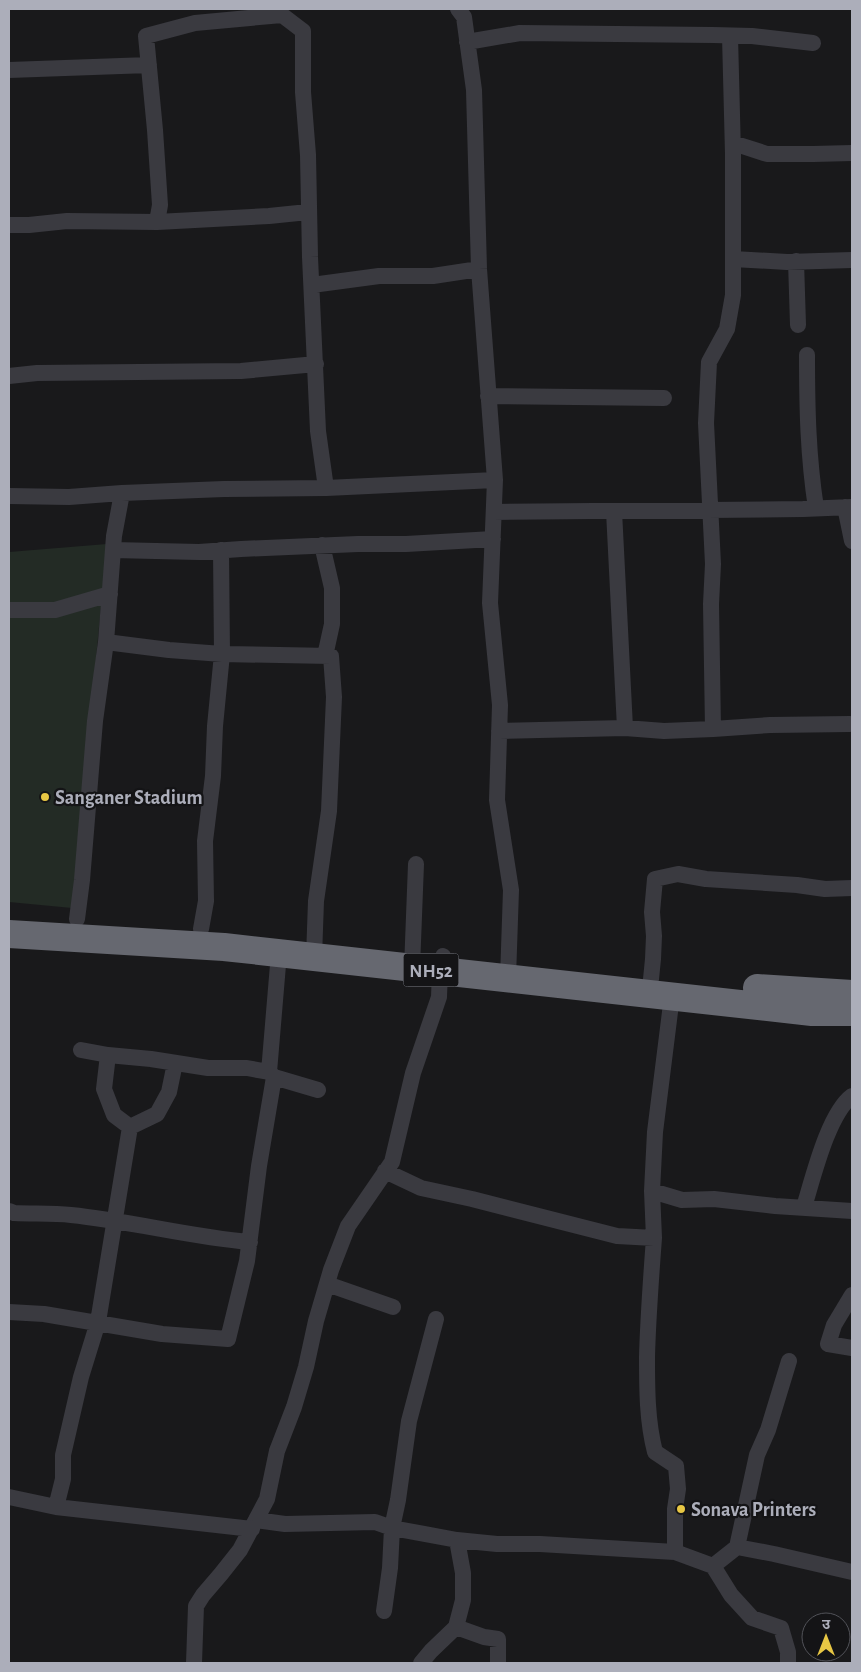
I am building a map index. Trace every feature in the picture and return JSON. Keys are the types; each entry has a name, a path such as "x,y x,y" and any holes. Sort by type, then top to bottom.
{"highway":[{"name":"NH52","path":"9,914 201,929 314,949 508,971 672,996 812,1012 852,1012"},
{"name":"NH52","path":"9,934 224,947 280,953 314,949"},
{"name":"NH52","path":"508,971 651,979 852,994"}],"street":[{"path":"458,9 464,17 474,90 479,269 495,480 490,603 500,705 497,800 511,890 508,971"},
{"path":"157,222 160,205 146,36 195,23 282,15 303,32 303,92 308,155 308,212 318,431 326,488"},
{"path":"467,42 520,34 752,36 813,43"},
{"path":"713,729 710,604 713,564 706,423 709,362 727,329 733,295 733,143 730,36"},
{"path":"9,70 149,65"},
{"path":"733,143 766,154 852,152"},
{"path":"9,225 68,222 157,222 308,212"},
{"path":"733,259 852,260"},
{"path":"796,261 798,324"},
{"path":"312,285 379,276 433,276 479,269"},
{"path":"807,355 808,440 816,508"},
{"path":"9,376 37,373 241,371 316,364"},
{"path":"488,396 664,398"},
{"path":"9,496 70,497 122,493 326,488 495,480"},
{"path":"77,919 95,721 106,642 113,550 122,493"},
{"path":"494,512 849,507 852,541"},
{"path":"614,511 625,728"},
{"path":"113,550 200,552 322,545 406,544 493,539"},
{"path":"322,545 332,588 332,624 325,656"},
{"path":"201,929 206,901 205,841 213,776 215,726 222,654 221,550"},
{"path":"9,610 55,610 110,594"},
{"path":"106,642 222,654 331,656 334,697 329,811 316,901 314,949"},
{"path":"499,731 625,728 664,731 770,725 850,724"},
{"path":"413,960 416,864"},
{"path":"651,979 654,952 652,912 655,879 678,874 706,879 797,885 825,889 852,888"},
{"path":"9,1312 44,1314 162,1334 228,1339 248,1261 272,1074 280,953"},
{"path":"194,1663 196,1606 240,1550 267,1499 277,1451 294,1408 327,1284 348,1226 392,1162 413,1073 439,997 441,963"},
{"path":"672,996 655,1132 652,1191 654,1238 649,1296 647,1391 651,1437 655,1452 676,1466 678,1489 675,1509 675,1552"},
{"path":"81,1050 208,1068 247,1068 272,1074 318,1090"},
{"path":"108,1055 104,1089 114,1115 130,1127"},
{"path":"130,1127 158,1114 169,1092 175,1063"},
{"path":"804,1207 818,1161 834,1121 846,1100 852,1096"},
{"path":"56,1507 63,1479 63,1454 80,1378 98,1322 130,1127"},
{"path":"385,1171 421,1188 617,1236 654,1238"},
{"path":"652,1191 682,1200 714,1199 852,1211"},
{"path":"9,1211 14,1213 70,1215 212,1238 250,1242"},
{"path":"327,1284 393,1307"},
{"path":"852,1294 834,1325 828,1344 852,1348"},
{"path":"384,1611 390,1568 392,1528 400,1490 409,1421 436,1319"},
{"path":"713,1566 737,1547 757,1454 768,1430 788,1361"},
{"path":"9,1497 56,1507 254,1524 375,1522 392,1528 457,1540 497,1544 540,1544 675,1552 713,1566 731,1595 752,1618 781,1628 788,1652 788,1663"},
{"path":"421,1663 456,1627 463,1600 463,1573 457,1540"},
{"path":"737,1547 852,1572"},
{"path":"456,1627 484,1637 498,1639 498,1663"}],"shaded area":[{"name":"Sanganer Stadium","path":"107,544 72,908 9,902 9,552"}],"place":[{"name":"Sanganer Stadium","path":"45,797"},
{"name":"Sonava Printers","path":"681,1509"}]}
